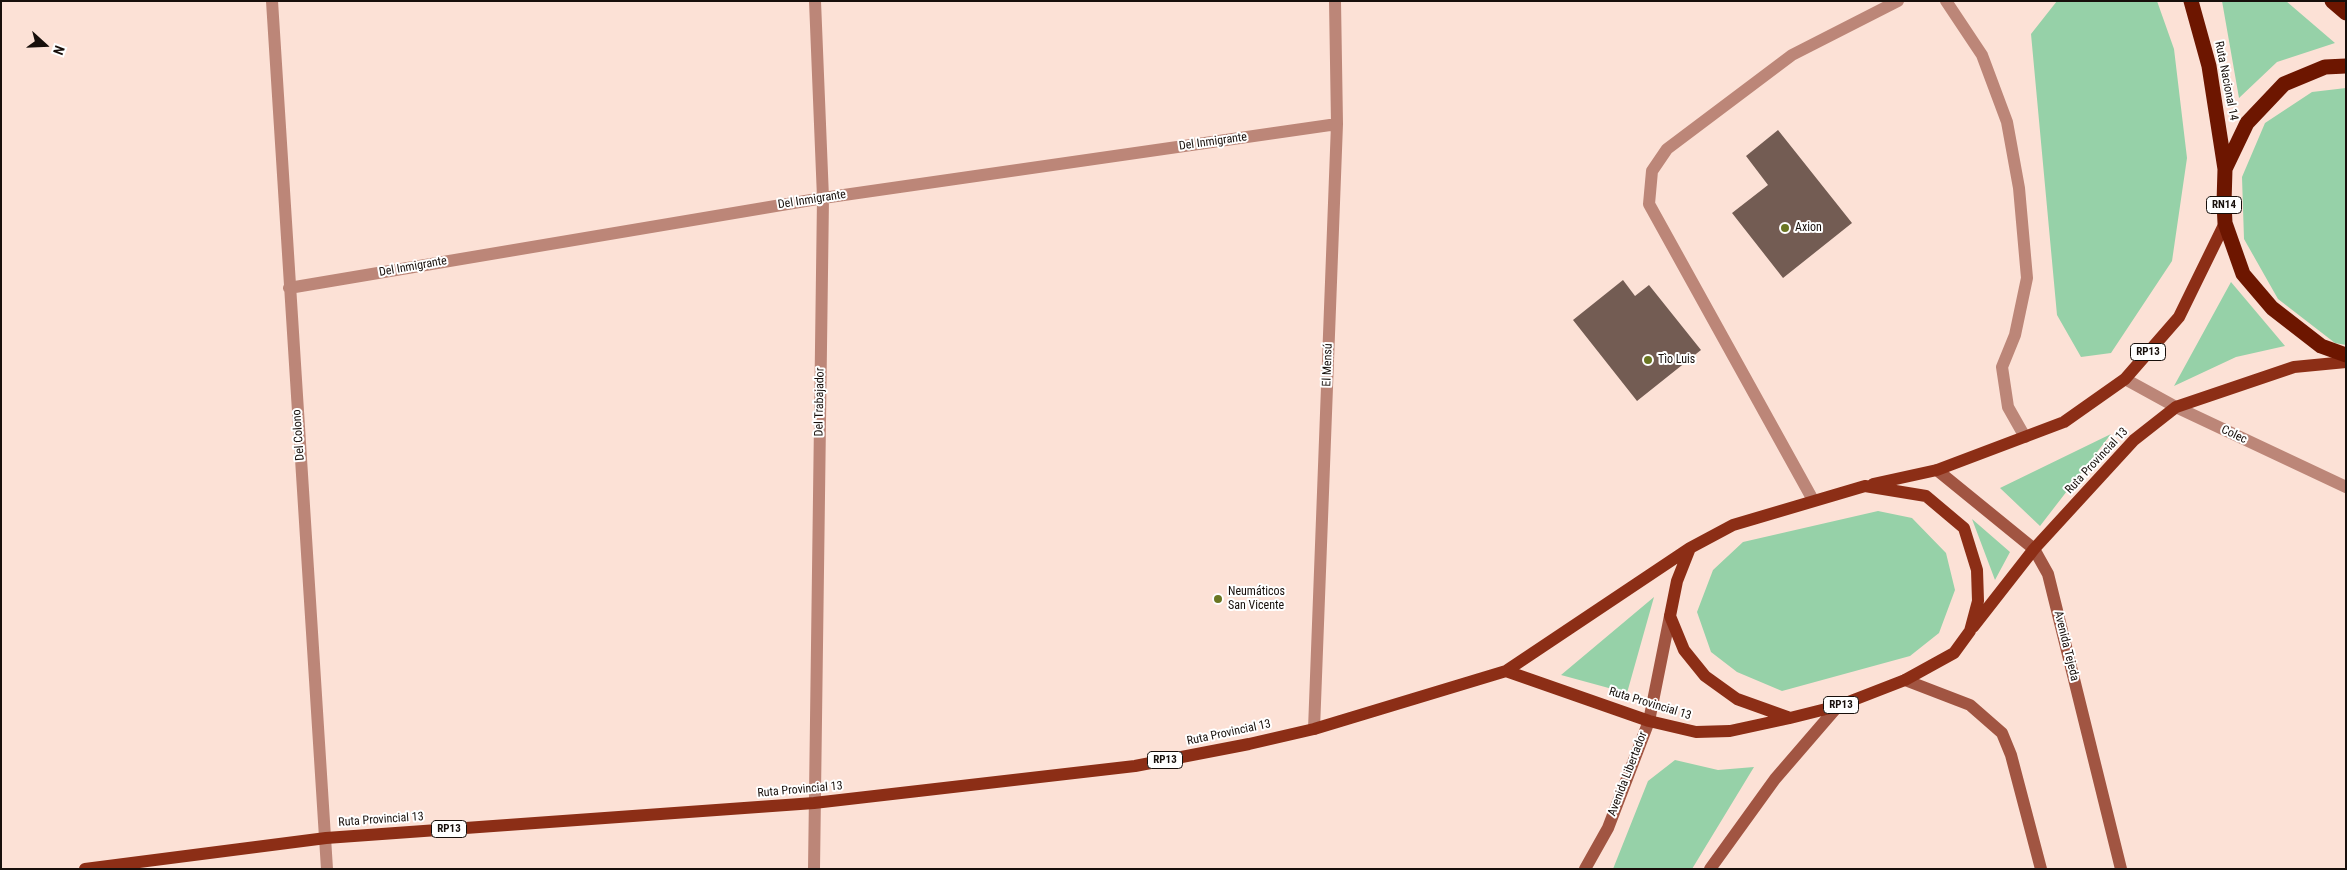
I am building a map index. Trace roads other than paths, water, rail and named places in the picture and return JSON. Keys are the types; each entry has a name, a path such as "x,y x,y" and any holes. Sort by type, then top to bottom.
{"highway":[{"name":"Ruta Nacional 14","path":"2192,1 2209,66 2225,169 2225,223 2243,274 2272,308 2321,346 2346,355"},
{"path":"2332,1 2346,13"},
{"name":"Ruta Nacional 14","path":"2225,169 2246,123 2284,84 2325,67 2346,66"}],"main road":[{"name":"RP13","path":"1690,548 1733,525 1813,500 1936,470 2064,422 2125,378 2179,317 2225,223"},
{"name":"Ruta Provincial 13","path":"1970,631 2034,549 2134,440 2176,407 2294,367 2346,362"},
{"name":"Avenida Tejeda","path":"1936,470 2034,549 2048,574 2121,869"},
{"name":"RP13","path":"1790,718 1838,706 1905,680 1954,653 1970,631 1978,601 1977,570 1964,528 1926,496 1865,486"},
{"name":"Ruta Provincial 13","path":"84,869 326,838 814,803 1135,766 1249,744 1314,729 1506,671 1690,548"},
{"path":"1690,548 1676,581 1670,616 1684,650 1705,676 1737,699 1790,718"},
{"name":"Avenida Libertador","path":"1585,869 1608,828 1649,721 1670,616"},
{"name":"Ruta Provincial 13","path":"1506,671 1649,721 1696,732 1730,731 1790,718"},
{"path":"1905,680 1970,705 2002,733 2011,755 2041,869"},
{"path":"1710,869 1775,779 1838,706"}],"street":[{"name":"Del Colono","path":"272,1 327,869"},
{"name":"Del Trabajador","path":"814,869 822,198 815,1"},
{"name":"El Mensú","path":"1314,729 1337,124 1335,1"},
{"path":"1813,500 1649,204 1652,171 1667,149 1792,55 1898,1"},
{"path":"1946,1 1982,55 2006,122 2019,188 2027,278 2015,335 2002,367 2008,407 2025,437"},
{"name":"Del Inmigrante","path":"289,288 822,198 1337,124"},
{"name":"Colec","path":"2125,378 2176,407 2346,487"}],"place":[{"name":"Axion","path":"1785,228"},
{"name":"Tìo Luis","path":"1648,360"},
{"name":"Neumáticos San Vicente","path":"1218,599"}]}
